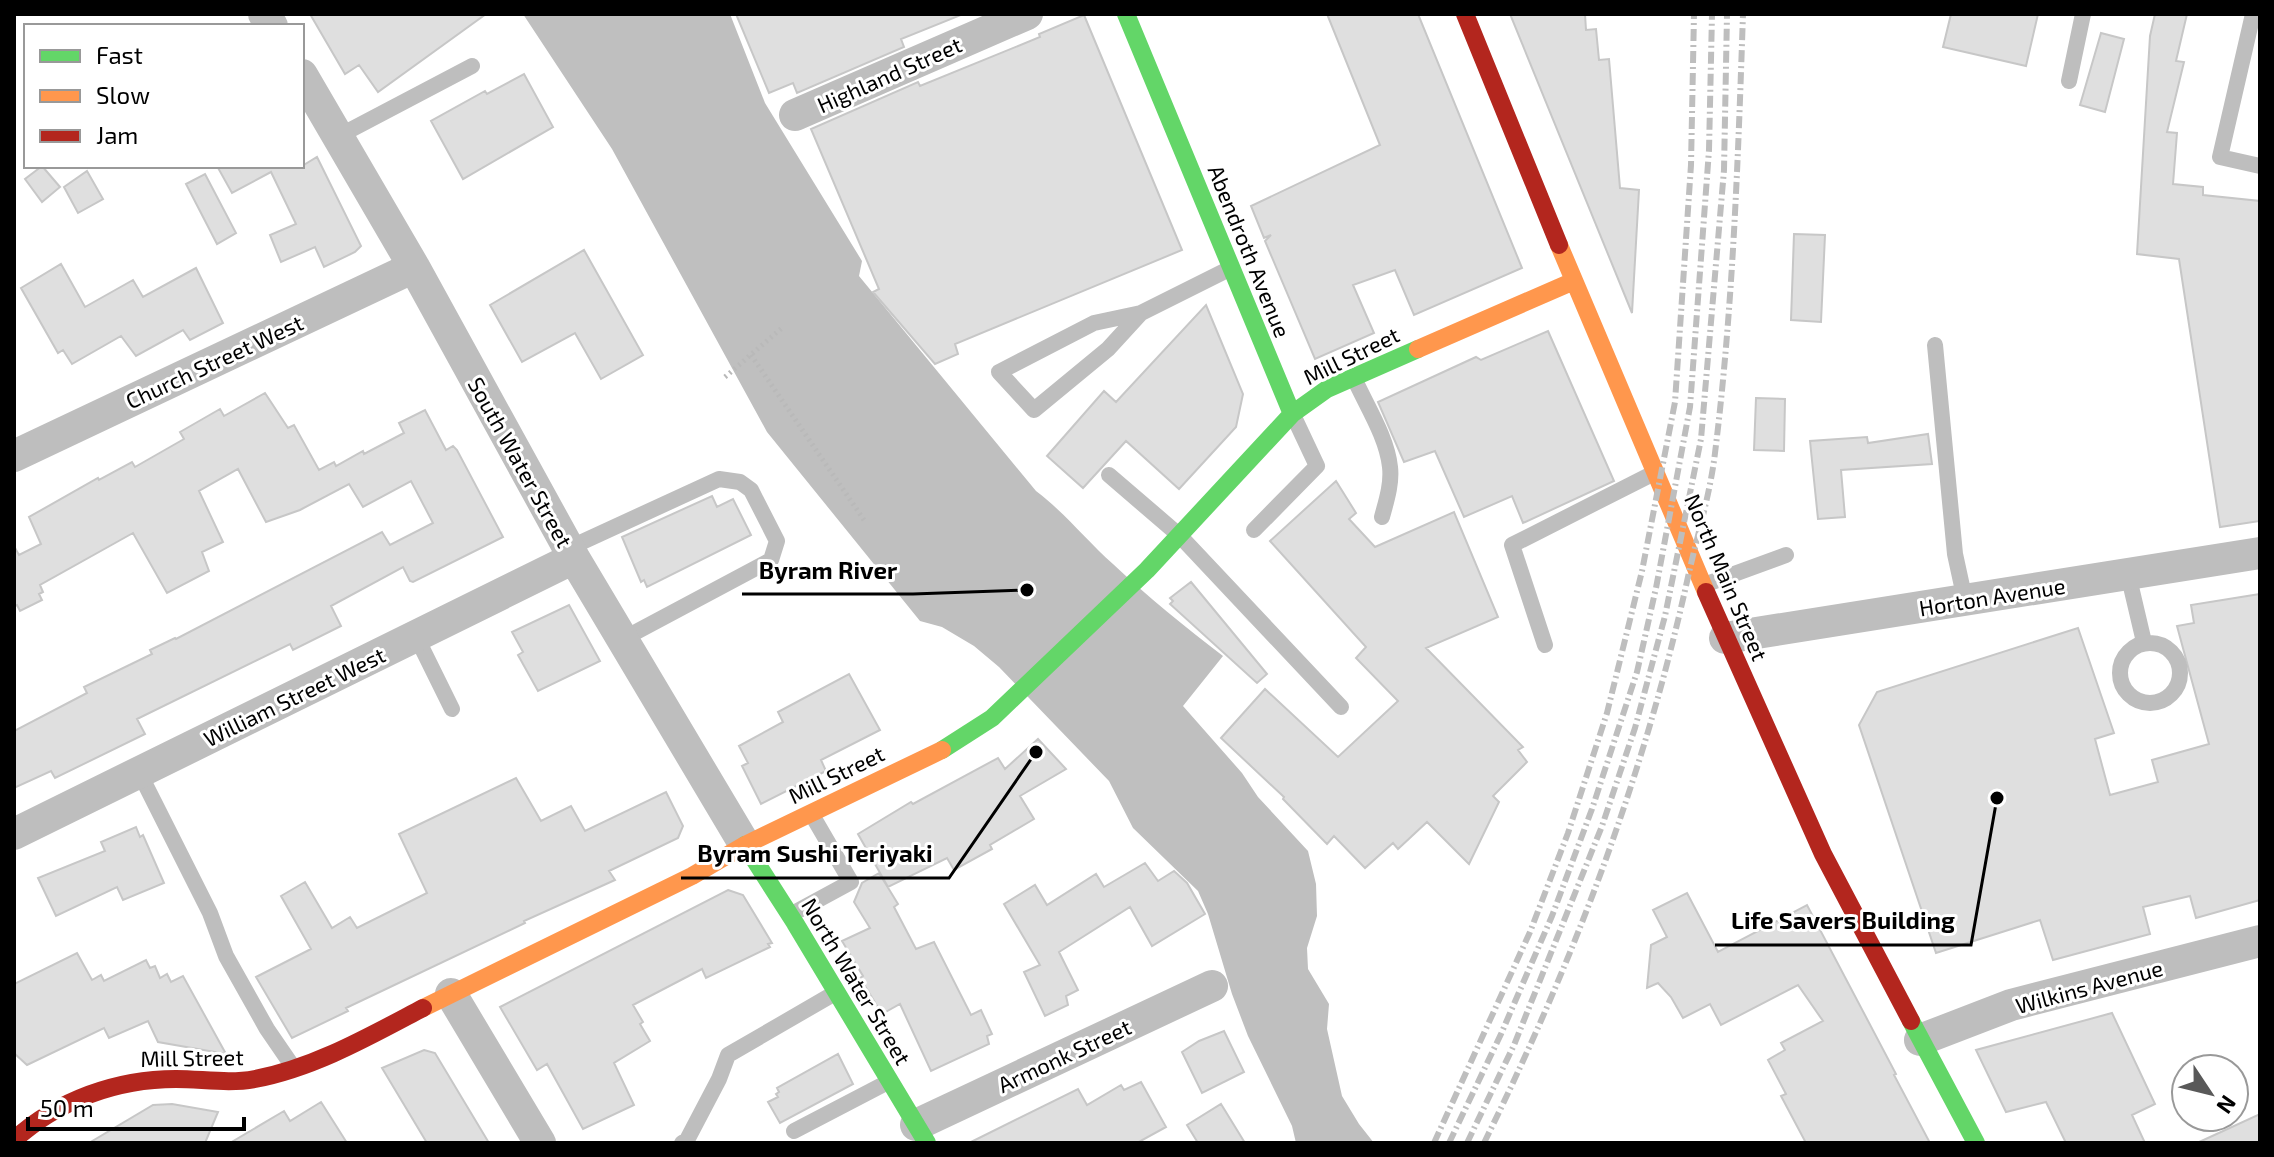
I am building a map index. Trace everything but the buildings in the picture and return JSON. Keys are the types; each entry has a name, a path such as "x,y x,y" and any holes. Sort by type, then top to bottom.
{"main road":[{"name":"Abendroth Avenue","path":"1126,14 1292,414"},
{"name":"North Main Street","path":"1465,14 1725,638 1823,854 1976,1143"},
{"name":"Mill Street","path":"16,1133 66,1104 119,1084 144,1079 234,1082 261,1079 294,1068 419,1012 692,876 745,845 951,745 992,718 1069,646 1180,536 1292,414 1327,389 1574,281"},
{"name":"North Water Street","path":"745,845 921,1134"}],"street":[{"name":"Highland Street","path":"795,115 1027,14"},
{"name":"South Water Street","path":"304,79 414,267 621,640 745,845"},
{"name":"Church Street West","path":"14,456 414,267"},
{"name":"William Street West","path":"14,834 416,636 572,553"},
{"name":"Horton Avenue","path":"1725,638 2260,553"},
{"name":"Wilkins Avenue","path":"1920,1040 2011,1005 2260,941"},
{"name":"Armonk Street","path":"921,1134 1212,986"},
{"path":"451,994 540,1143"}],"lane":[{"path":"2069,81 2083,14"},
{"path":"2253,14 2220,157 2260,166"},
{"path":"337,137 472,66"},
{"path":"1141,313 1108,349 1034,410 999,372 1094,323 1141,313 1231,269"},
{"path":"1935,345 1955,554 1965,600"},
{"path":"1353,377 1381,438 1390,467 1382,517"},
{"name":"Abendroth Avenue","path":"1254,530 1317,466 1292,414"},
{"path":"1545,645 1512,545 1657,472"},
{"path":"1109,475 1180,536 1341,707"},
{"path":"572,553 719,479 740,482 751,490 777,541 771,560 621,640"},
{"path":"1702,585 1786,555"},
{"path":"2128,574 2144,642"},
{"path":"416,636 452,709"},
{"path":"2144,642 2168,649 2183,665 2178,687 2164,702 2153,704 2133,698 2122,683 2121,664 2131,649 2144,642"},
{"path":"139,772 210,913 226,956 267,1029 294,1068"},
{"path":"790,915 851,882 811,813"},
{"path":"682,1143 687,1140 719,1079 728,1055 836,992"},
{"path":"794,1131 890,1081"}],"path":[{"path":"725,377 783,327"},
{"path":"751,355 864,520"}],"shaded area":[{"path":"523,14 730,14 765,103 862,261 859,276 1036,491 1140,588 1223,656 1183,706 1242,773 1258,797 1308,851 1316,884 1317,916 1307,948 1308,969 1329,1004 1327,1029 1342,1096 1374,1143 1296,1143 1292,1126 1248,1036 1198,891 1133,828 1109,781 999,667 974,646 942,627 920,621 767,432 612,149"}],"railway":[{"path":"1434,1143 1530,932 1568,833 1607,713 1642,571 1675,402 1691,165 1694,14"},
{"path":"1449,1143 1552,916 1592,809 1637,672 1690,407 1709,150 1712,14"},
{"path":"1467,1143 1514,1045 1602,826 1635,728 1665,616 1701,439 1724,170 1727,14"},
{"path":"1484,1143 1548,1005 1628,796 1670,651 1707,500 1721,398 1730,289 1743,14"}],"traffic: fast":[{"path":"1126,14 1292,414"},
{"path":"942,750 992,718 1147,570 1292,414 1327,389 1418,349"},
{"path":"745,845 927,1143"},
{"path":"1911,1021 1976,1143"}],"traffic: slow":[{"path":"1559,245 1706,592"},
{"path":"1418,349 1574,281"},
{"path":"423,1008 692,876 745,845 942,750"}],"traffic: jam":[{"path":"1465,14 1559,245"},
{"path":"1706,592 1823,854 1911,1021"},
{"path":"14,1140 50,1114 89,1094 154,1080 235,1081 277,1074 341,1050 423,1008"}],"place":[{"name":"Byram River","path":"1027,590"},
{"name":"Byram Sushi Teriyaki","path":"1036,752"},
{"name":"Life Savers Building","path":"1997,798"}]}
